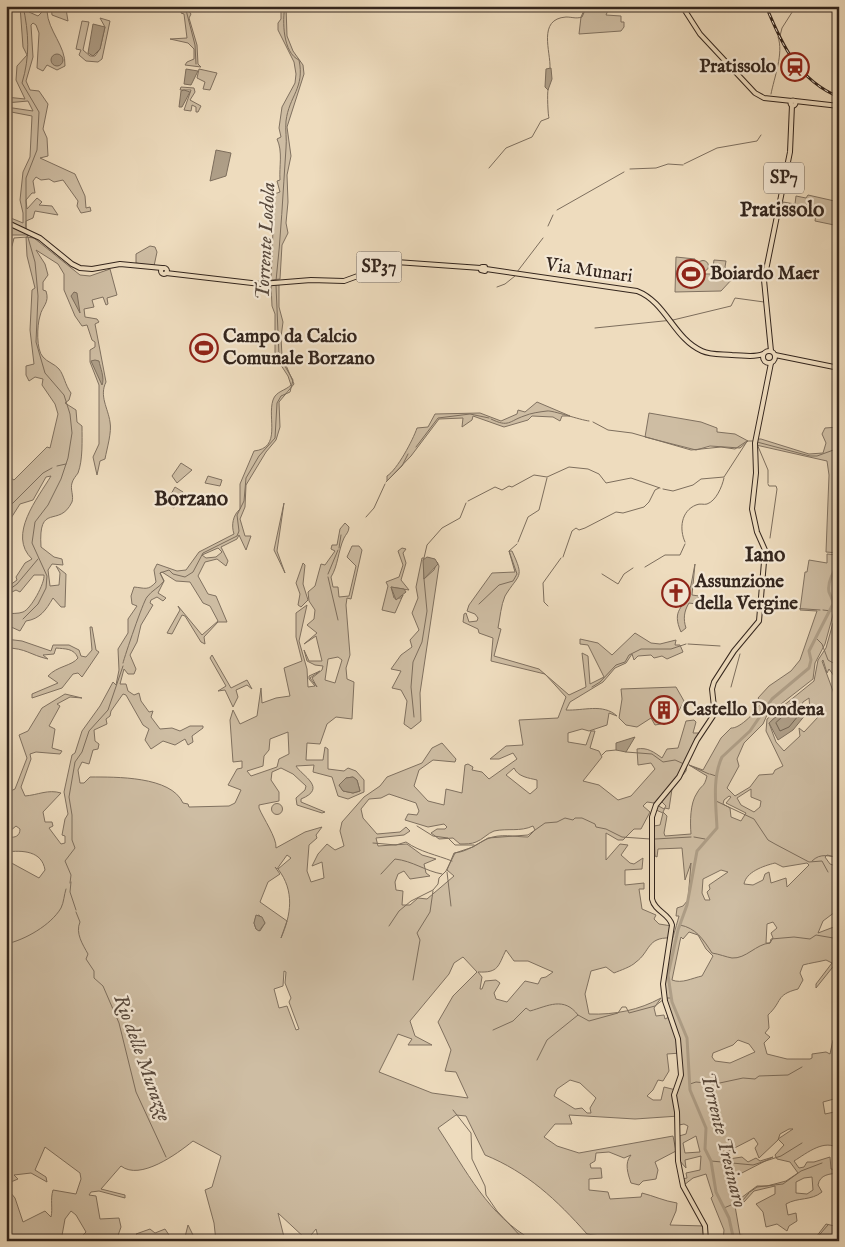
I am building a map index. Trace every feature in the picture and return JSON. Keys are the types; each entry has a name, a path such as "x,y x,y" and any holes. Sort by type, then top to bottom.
{"main road":[{"path":"682,6 700,34 755,93 764,98 784,100 793,105 802,102 839,106"},
{"name":"SP7","path":"767,352 770,345 764,280 790,152 793,105"},
{"name":"Via Munari","path":"6,222 32,234 80,268 92,269 120,264 247,284 272,284 311,280 344,281 394,262 483,268 637,291 651,299 688,342 702,351 755,356 770,360"},
{"path":"706,1241 703,1221 682,1184 678,1161 674,1091 681,1075 678,1039 665,1001 663,976 672,925 669,918 656,909 652,899 652,815 657,803 680,775 697,740 714,714 712,689 714,682 735,649 759,621 765,550 757,532 752,512 756,473 755,441 770,360 767,352"},
{"path":"767,352 770,360"},
{"name":"Via Munari","path":"755,356 767,352"},
{"path":"770,360 783,357 839,368"}],"shaded area":[{"path":"20,6 25,6 29,12 38,16 43,11 47,11 50,25 65,59 65,66 57,70 47,65 43,71 37,68 39,33 36,25 33,23 31,25 33,57 26,81 30,90 39,91 48,104 43,129 47,138 48,156 40,158 75,174 85,196 86,208 90,207 91,211 81,213 77,206 78,201 63,180 54,182 49,179 41,180 36,177 33,181 35,193 32,193 26,200 27,209 37,198 42,202 39,205 52,206 58,215 35,211 33,218 26,221 26,229 6,220 6,216 23,223 20,200 23,172 30,157 32,116 6,111 6,107 33,111 28,101 6,103 6,97 25,99 16,80 17,66 27,55 23,47"},
{"path":"51,6 61,6 61,9 66,9 68,21 52,15"},
{"path":"182,6 185,6 191,14 189,18 197,45 198,64 201,67 185,65 194,59 194,49 188,43 170,39 187,38 184,14 181,13"},
{"path":"281,6 286,6 287,36 293,51 303,65 304,74 287,127 291,156 287,175 288,202 286,223 288,233 282,245 280,279 271,280 274,204 269,196 280,192 277,181 280,180 280,154 277,139 281,137 279,128 282,107 295,83 296,74 294,62 278,30 278,23 281,19"},
{"path":"586,6 617,6 609,8 606,15 621,16 621,22 624,22 624,27 621,31 579,34 581,17"},
{"path":"100,18 110,21 102,59 98,62 86,61 79,55 81,50 76,49 82,21 89,22 83,50 90,56 95,56 100,49 105,27"},
{"path":"199,69 217,73 210,90 203,89 205,82 197,78"},
{"path":"181,87 194,88 195,92 190,100 201,106 198,112 196,112 196,107 192,105 191,111 184,110 191,90 180,90"},
{"path":"808,195 839,202 839,226 815,221 817,207 806,205 804,217 781,213 783,202 795,204 796,196 806,198"},
{"path":"6,223 31,235 6,235"},
{"path":"26,237 34,238 80,275 90,276 110,269 117,295 107,298 108,304 106,305 103,297 92,300 94,307 84,309 85,317 97,319 99,322 95,324 106,382 103,392 110,426 105,459 100,461 97,475 93,457 99,444 99,385 90,362 90,350 95,347 95,342 92,340 87,325 82,326 75,316 64,290 64,274 58,264 36,250 45,264 48,275 43,282 43,290 46,291 47,299 39,320 39,349 45,359 59,369 71,393 69,400 65,403 76,410 77,422 82,426 82,450 80,468 72,485 72,502 67,510 46,520 41,533 41,547 54,557 62,559 63,565 52,564 48,570 50,586 59,585 60,573 56,566 66,574 65,607 61,607 53,598 42,613 26,621 20,631 9,626 6,629 6,614 21,613 26,610 40,589 44,575 34,575 20,592 16,590 8,594 6,588 17,580 16,577 25,563 32,559 25,549 23,539 24,528 27,517 51,476 46,477 33,500 20,504 6,526 6,475 14,480 47,447 50,448 58,414 55,404 42,385 43,379 35,377 29,381 26,375 26,366 34,364 30,330 32,290 35,288 27,256"},
{"path":"150,246 155,247 157,252 154,266 136,263 136,254"},
{"name":"Boiardo Maer","path":"676,257 695,259 695,271 702,274 712,274 714,260 726,261 725,267 734,277 721,291 675,292"},
{"path":"703,260 709,266 703,272 697,266"},
{"path":"279,284 279,307 283,322 281,337 282,356 294,384 279,402 280,427 276,440 266,452 246,485 245,507 240,519 245,536 251,536 246,550 239,535 237,539 221,547 228,561 226,566 217,559 205,562 198,576 208,594 216,596 227,622 218,622 204,637 205,644 201,642 185,616 182,615 172,634 167,633 180,610 178,606 202,635 218,621 210,606 203,603 190,582 176,581 162,572 160,573 164,581 158,593 166,598 163,601 157,597 151,600 150,603 153,605 141,625 137,642 130,655 136,669 134,674 128,674 124,669 120,684 126,684 128,691 134,695 139,693 141,701 149,712 153,711 151,717 160,729 172,728 180,731 190,726 203,726 203,728 192,736 193,742 188,745 185,739 175,745 163,741 151,749 145,740 149,729 143,725 126,695 123,694 111,711 110,716 106,719 107,724 94,730 95,741 99,744 98,749 93,750 89,764 82,762 78,770 80,783 84,783 90,777 128,778 155,783 167,788 177,794 183,803 188,804 189,807 229,806 235,803 241,790 228,785 237,769 242,768 242,761 233,762 230,720 233,710 240,724 257,716 261,688 262,703 290,696 284,668 302,661 296,637 296,613 307,605 299,641 307,669 308,687 315,686 309,679 309,676 320,671 310,678 317,687 312,678 322,670 323,666 307,661 304,650 309,661 322,661 316,636 304,644 317,633 307,625 314,619 315,610 309,601 308,592 315,586 321,564 325,565 335,551 331,549 332,545 337,545 340,529 345,523 349,527 331,577 333,587 338,587 339,597 349,596 356,566 347,557 352,546 359,546 362,550 351,599 347,598 346,605 350,655 346,668 347,679 354,682 352,719 336,717 327,724 320,744 307,743 306,760 323,760 325,747 328,749 328,769 344,771 348,768 356,771 364,780 364,792 348,799 338,796 332,777 313,772 314,765 296,766 313,786 309,795 301,799 301,802 325,812 322,813 297,805 296,798 305,790 306,786 293,774 281,768 272,772 271,780 279,792 279,801 259,805 276,848 305,832 322,827 316,835 317,838 309,845 307,871 311,882 324,878 322,862 312,866 318,854 327,844 335,850 344,846 340,831 342,822 364,797 380,786 387,777 422,763 432,748 442,743 456,759 455,762 433,760 419,770 414,786 428,801 444,805 446,789 462,793 465,765 468,764 473,767 472,770 482,772 489,779 517,759 513,753 499,759 490,759 506,746 523,745 519,720 558,718 566,697 546,675 569,695 586,687 582,653 588,656 590,684 604,677 588,645 580,644 580,639 598,643 612,655 635,633 651,643 660,644 676,640 675,645 680,645 683,652 667,659 662,656 654,658 651,655 638,656 634,660 632,654 626,663 615,668 603,682 570,702 566,710 593,708 606,710 617,716 609,713 607,725 589,731 582,729 568,733 568,742 586,745 591,731 595,731 590,748 599,751 602,757 583,781 599,785 618,800 631,796 655,769 651,763 638,765 637,749 647,749 662,758 667,749 678,748 686,721 694,720 696,722 693,733 700,733 676,779 654,803 647,802 643,806 650,812 641,829 634,829 623,840 618,840 606,833 606,860 620,844 628,845 621,855 630,863 634,864 643,858 642,869 625,870 625,885 644,883 644,889 639,889 642,909 656,915 654,919 659,924 672,926 670,938 657,940 641,958 623,970 614,973 606,967 591,971 585,994 589,1014 608,1014 626,1011 644,1006 661,998 654,1008 656,1016 664,1015 665,1019 671,1016 673,1021 667,998 665,974 668,955 679,916 676,916 677,908 683,906 688,900 691,863 685,880 682,848 658,849 657,857 655,856 654,826 660,825 663,813 656,810 657,805 664,809 666,806 660,800 679,778 687,764 686,771 672,789 669,809 665,808 663,812 667,816 664,833 665,836 691,834 693,802 707,776 689,765 703,770 721,738 731,728 748,718 761,702 758,698 769,686 791,671 800,660 817,611 800,610 805,572 807,572 809,560 827,563 827,554 839,555 839,593 825,644 815,663 813,679 767,715 763,724 744,743 737,759 739,766 727,788 735,796 750,787 759,775 773,774 775,770 783,766 766,731 767,719 814,681 818,660 826,648 833,623 839,626 839,683 829,669 827,673 822,661 839,714 839,858 827,855 825,857 830,864 839,867 839,909 823,921 818,933 839,925 839,956 834,958 836,963 816,988 816,984 832,963 826,960 803,965 800,973 803,980 798,989 782,996 768,1015 769,1028 765,1033 770,1037 764,1043 767,1054 787,1059 810,1059 812,1054 826,1052 830,1054 833,1040 839,1034 839,1093 834,1099 823,1102 825,1114 839,1111 839,1149 834,1146 822,1146 794,1161 799,1168 804,1167 807,1162 830,1157 831,1169 837,1170 839,1173 826,1175 819,1181 818,1185 822,1192 818,1195 786,1204 788,1215 796,1213 797,1221 789,1226 787,1231 777,1224 766,1227 763,1212 756,1204 775,1194 775,1186 754,1191 744,1202 735,1206 740,1235 747,1236 749,1241 727,1241 726,1238 723,1241 724,1230 711,1198 713,1196 706,1174 693,1178 684,1185 682,1179 687,1178 686,1173 700,1170 701,1156 685,1160 686,1168 679,1160 679,1136 686,1134 688,1126 684,1124 679,1125 679,1116 635,1119 569,1115 572,1124 555,1124 544,1137 557,1146 579,1153 673,1136 676,1151 655,1162 658,1170 656,1179 643,1181 639,1185 631,1183 627,1169 631,1155 624,1158 609,1152 596,1153 595,1161 590,1164 591,1168 601,1168 602,1178 589,1179 589,1190 608,1192 610,1199 641,1197 642,1193 677,1203 670,1225 705,1226 706,1241 608,1241 601,1236 587,1234 540,1188 514,1170 485,1155 466,1116 456,1115 438,1128 479,1191 504,1219 534,1241 319,1241 316,1229 307,1240 278,1213 285,1241 216,1241 214,1223 205,1190 212,1187 221,1156 193,1141 168,1159 148,1168 129,1170 121,1166 101,1189 125,1195 125,1198 99,1191 91,1192 89,1195 96,1196 100,1219 119,1218 121,1227 116,1241 85,1241 83,1235 86,1232 76,1215 71,1211 65,1219 61,1241 6,1241 6,1187 15,1198 23,1222 45,1211 51,1217 53,1190 76,1194 81,1179 80,1173 45,1147 35,1170 46,1177 47,1182 31,1173 14,1175 18,1179 6,1184 6,907 8,899 6,898 6,860 39,878 45,870 36,855 19,851 6,852 6,793 15,789 27,758 19,735 28,731 42,708 65,694 82,698 70,697 57,704 60,706 49,726 55,729 52,748 62,751 60,754 36,752 30,754 31,759 21,787 25,796 47,792 61,793 43,812 45,822 52,822 53,826 49,828 61,844 65,843 65,836 62,835 65,819 68,814 64,792 72,755 75,753 82,731 100,706 113,682 116,685 119,670 118,649 128,633 128,619 137,606 132,604 131,596 134,587 151,587 156,582 154,570 157,564 177,571 186,570 199,552 234,534 233,520 240,509 240,484 254,451 263,449 271,438 274,397 291,385 288,376 275,356 275,314 272,306 271,285","holes":["218,548 222,552 216,557 206,558 202,555","338,657 342,660 335,683 325,680 328,659","809,698 810,710 817,707 819,716 804,732 799,728 800,736 784,751 776,742 769,723 793,703 800,709 803,702","288,732 289,754 279,759 277,767 251,776 247,771 263,766 264,756 269,750 270,739","514,768 521,775 537,780 537,788 530,794 506,775","353,777 357,780 360,791 353,793 343,791 339,785 346,778","751,789 751,797 761,801 760,807 754,812 741,805 737,798","389,794 416,803 419,811 417,815 408,814 405,820 428,827 444,824 447,827 445,829 437,829 431,833 439,839 453,838 460,844 474,843 494,831 523,829 533,826 535,830 528,837 492,837 454,853 447,870 454,876 427,899 418,898 410,905 402,905 403,891 396,890 395,882 398,874 404,871 410,879 430,876 426,873 424,864 436,859 422,855 407,844 378,846 376,838 404,835 410,831 406,827 400,832 377,834 363,818 361,809 369,799 381,798","729,796 731,797 726,803 746,813 741,821 731,817 730,808 723,804 724,800","16,826 20,829 17,836 9,837 10,831","287,855 291,858 278,869 289,894 290,903 287,921 260,902 268,882 280,874 275,867 277,869","775,863 783,867 807,863 809,865 787,887 786,878 771,883 769,872 765,874 763,880 753,885 744,884 748,876 765,866","721,870 728,872 709,885 710,889 707,892 710,900 705,900 702,893 703,879","259,915 265,923 260,931 256,929 254,923 256,916","773,922 777,928 771,933 773,938 770,943 766,943 767,924","689,932 698,935 706,949 713,956 702,976 683,981 672,980 681,937 683,939","506,950 514,961 528,961 553,972 541,978 538,984 525,981 507,1002 496,999 494,993 500,983 496,980 485,981 482,989 480,989 482,977 478,972 494,970","463,957 477,972 453,996 438,1022 451,1050 445,1071 456,1072 468,1098 432,1093 379,1072 398,1034 412,1039 408,1045 432,1045 415,1036 410,1021 449,974 454,963","284,971 286,972 285,983 291,998 289,1002 299,1029 296,1030 287,1006 279,1008 274,989 283,986","738,1040 749,1044 755,1052 730,1063 715,1061 712,1057 713,1053 733,1045","681,1053 682,1076 676,1090 664,1087 661,1100 653,1100 647,1096 653,1090 658,1080 663,1081 669,1071 667,1054","570,1080 580,1083 596,1098 590,1108 591,1113 587,1113 582,1108 575,1109 554,1096 557,1089","793,1129 778,1139 780,1134","696,1136 700,1152 685,1153 683,1143","754,1138 758,1144 755,1148 759,1158 778,1139 784,1145 775,1155 777,1159 790,1162 798,1173 786,1181 767,1186 757,1186 737,1201 726,1177 736,1176 773,1157 760,1161 756,1158 748,1162 742,1157 729,1159 719,1156","812,1177 813,1190 807,1194 796,1193 796,1182"]},
{"name":"Campo da Calcio Comunale Borzano","path":"201,336 214,340 207,360 194,356"},
{"path":"537,402 570,416 562,416 560,421 553,417 532,416 528,420 504,427 473,416 472,420 462,427 463,418 439,419 411,456 387,481 387,476 400,461 417,428 428,427 435,414 480,413 501,421 517,414 518,410 525,412"},
{"path":"649,413 701,422 717,428 717,432 735,434 748,441 740,448 710,446 696,450 645,437"},
{"path":"839,427 839,553 826,552 829,475 827,461 756,445 757,439 761,439 809,454 823,453 826,443 822,434 825,428"},
{"path":"181,463 192,470 177,483 172,476"},
{"path":"208,476 222,480 220,486 205,483"},
{"path":"175,487 183,492 174,508 166,503"},
{"path":"284,503 277,551 285,573 274,550"},
{"path":"402,548 406,549 403,553 406,563 401,580 409,590 391,587 394,598 401,598 403,595 395,613 382,610 388,586 386,582 399,577 403,565 398,551"},
{"path":"509,551 512,551 519,575 505,596 498,628 501,629 494,656 539,669 545,674 491,661 493,638 479,633 478,629 463,622 464,614 466,613 469,622 477,621 478,618 475,614 467,611 469,605 492,573 515,572"},
{"path":"422,558 424,558 424,579 434,570 437,562 439,566 420,693 421,721 411,729 404,724 407,701 401,690 392,688 401,671 391,669 401,655 412,647 410,640 419,630 412,613 418,598 416,587"},
{"path":"303,563 305,565 303,584 308,600 301,607 298,605 300,594 296,583"},
{"path":"695,564 692,595 699,596 696,604 689,603 687,606 684,618 686,628 681,632 677,618 679,610 689,592"},
{"path":"90,627 92,627 96,650 99,652 82,677 78,673 73,674 62,688 32,698 32,694 58,683 48,676 78,658 74,652 66,649 56,648 54,654 43,655 48,659 23,650 6,648 6,639 22,641 51,651 53,645 69,645 79,650 81,656 86,657 92,650"},
{"path":"212,655 231,688 247,680 252,689 247,685 236,690 238,697 233,707 225,690 218,691 226,686 210,658"},
{"path":"676,687 684,701 673,722 655,725 651,718 637,727 626,725 619,718 622,699 621,689"},
{"path":"277,803 283,809 277,815 271,809"},
{"path":"826,1224 839,1227 839,1241 813,1241"},
{"path":"188,1225 196,1241 184,1241"},
{"path":"150,1229 155,1233 165,1229 173,1241 141,1241 136,1234"}],"water":[{"path":"93,24 105,27 100,49 93,56 88,53"},
{"path":"57,54 63,60 57,66 51,60"},
{"path":"551,68 552,79 548,90 545,87 546,69"},
{"path":"186,69 198,71 191,85 184,84"},
{"path":"181,91 190,92 182,107 179,107"},
{"path":"216,150 231,153 226,176 210,181"},
{"path":"74,292 77,293 80,313 71,296"},
{"path":"91,361 99,361 103,376 102,385"},
{"path":"427,557 435,559 438,564 424,579 423,560"},
{"path":"391,587 404,589 406,592 396,600"},
{"path":"793,703 806,714 793,730 778,740 769,723"},
{"path":"635,737 626,752 616,750 616,743"},
{"path":"353,777 357,780 360,791 353,793 343,791 339,785 346,778"},
{"path":"256,915 262,917 265,923 259,931 254,923"}],"waterway":[{"path":"23,6 28,45 22,83 39,112 37,150 26,178 26,231"},
{"path":"185,6 195,45 196,64"},
{"name":"Torrente Lodola","path":"276,281 281,231 286,121 300,78 299,60 290,51 285,36 285,6"},
{"path":"550,68 548,30 551,24 557,19 582,17 587,6"},
{"path":"780,36 782,28 796,6"},
{"path":"771,94 780,50 778,37"},
{"path":"489,168 506,148 532,137 541,121 549,118 548,90"},
{"path":"684,164 717,148 757,141 761,135"},
{"path":"630,169 656,168 668,164 683,165"},
{"path":"557,210 624,172"},
{"path":"548,226 553,215"},
{"path":"23,619 38,604 46,588 47,576 32,543 35,522 48,505 61,479 68,458 72,433 70,414 64,395 45,373 36,342 38,296 35,262 27,234"},
{"path":"12,246 14,238 27,237"},
{"path":"517,272 543,238"},
{"path":"6,250 10,246"},
{"path":"497,287 505,284 515,276"},
{"name":"Torrente Lodola","path":"123,663 145,601 164,581 160,573 169,570 173,574 185,577 193,572 203,553 237,536 239,531 237,515 244,501 246,478 259,456 275,438 277,403 281,396 290,392 293,380 279,356 276,285"},
{"path":"595,328 673,320 731,306 735,298 764,302"},
{"path":"491,419 497,422 509,423 529,414 547,411 589,421"},
{"path":"416,447 438,418 470,414 489,418"},
{"path":"593,422 608,430 632,433 691,450 721,447 735,449 747,441 754,441"},
{"path":"757,442 810,456 817,456 839,448"},
{"path":"663,489 673,491 693,485 701,479 724,477 746,443"},
{"path":"757,444 768,470 768,483"},
{"path":"386,482 402,466 408,454"},
{"path":"57,466 66,464"},
{"path":"468,501 495,487 502,490 509,486 512,487 534,475 547,477 569,467 588,469 599,474 606,483 631,478 660,488"},
{"path":"6,510 43,473 52,468"},
{"path":"518,542 528,517 539,510 547,478"},
{"path":"685,542 682,526 687,511 697,504 707,504 713,500 724,478"},
{"path":"366,517 374,508 385,484"},
{"path":"768,484 769,486 776,486 777,489 770,538"},
{"path":"563,557 572,531 576,528 579,530 585,528 616,512 623,513 644,507 655,490 659,488"},
{"path":"424,558 427,545 442,528 460,518 466,503"},
{"name":"Torrente Tresinaro","path":"839,523 839,538"},
{"path":"339,548 341,535"},
{"path":"479,604 499,585 513,581 517,574 509,551 517,544"},
{"path":"645,567 665,555 680,555 685,544"},
{"path":"328,574 338,550"},
{"path":"548,606 544,602 543,583 561,558"},
{"path":"6,592 17,584 38,559"},
{"name":"Torrente Tresinaro","path":"734,1241 729,1218 716,1192 711,1161 705,1149 706,1128 690,1090 687,1038 672,1002 668,975 678,930 687,905 697,851 717,828 716,783 722,757 750,731 772,699 809,668 811,660 809,651 833,604 829,585 839,564"},
{"path":"602,574 618,584 624,574 633,568"},
{"path":"328,577 338,620"},
{"path":"414,717 411,687 413,662 422,642 427,611 424,579"},
{"path":"763,606 820,610"},
{"name":"Torrente Tresinaro","path":"823,610 831,611"},
{"path":"816,638 822,644 828,660 835,664 839,677"},
{"path":"592,687 600,682 616,665 625,662 629,655 641,649 671,649 686,644"},
{"path":"688,644 720,646"},
{"path":"731,687 740,654"},
{"name":"Torrente Lodola","path":"70,883 71,875 65,861 75,848 72,840 72,815 69,797 75,762 82,752 89,731 108,710 123,666"},
{"path":"602,755 606,751 616,750"},
{"path":"626,752 652,754 663,762 675,760 684,764"},
{"path":"689,765 709,774"},
{"name":"Torrente Tresinaro","path":"710,774 716,776"},
{"path":"716,801 754,819 768,840 775,844 809,862 822,861 828,872"},
{"path":"389,926 399,911 411,901 433,890 455,853 473,847 488,838 528,835 545,823 557,822 565,818 573,820 575,818 582,818 595,824 596,827 606,829 622,837 650,839"},
{"path":"417,826 433,836 448,838 455,845 474,845"},
{"path":"655,839 691,837"},
{"path":"694,837 705,839"},
{"path":"373,843 396,845 406,842 423,851 452,861"},
{"path":"812,861 822,856 839,857"},
{"path":"381,874 395,859 442,874"},
{"path":"447,872 451,906"},
{"name":"Rio delle Murazze","path":"71,882 70,892 76,910"},
{"name":"Torrente Lodola","path":"6,944 29,935 51,920 61,908 66,889"},
{"path":"413,980 420,940 417,933 430,912 433,891"},
{"name":"Rio delle Murazze","path":"76,912 80,922 79,935 88,954 86,959 94,971 94,978 103,986 119,1023 136,1092 166,1157"},
{"path":"680,925 695,931 712,953 732,958 737,958 770,943 771,939 794,937 810,939 816,935 839,939"},
{"name":"Torrente Lodola","path":"6,948 9,953 6,956"},
{"path":"537,1060 547,1040 578,1015 589,1021 618,1013 622,1007 626,1007 629,1013 655,1006 664,999"},
{"path":"493,1030 513,1021 526,1008 530,1011 549,1005 561,1004 573,1009 578,1015"},
{"path":"690,1084 696,1082 715,1084 743,1078 755,1079 759,1076 788,1075 802,1067"},
{"path":"453,1110 471,1133 472,1159 485,1186 486,1195 497,1211 525,1241"},
{"path":"711,1161 753,1165 781,1156 802,1143"},
{"path":"750,1192 757,1187 783,1184 801,1171 822,1163"},
{"path":"724,1208 743,1200 749,1193"},
{"path":"814,1241 828,1225"}],"railway":[{"path":"766,6 778,34 793,60 813,81 839,97"}],"place":[{"name":"Pratissolo","path":"795,67"},
{"name":"Boiardo Maer","path":"691,274"},
{"name":"Campo da Calcio Comunale Borzano","path":"204,348"},
{"name":"Assunzione della Vergine","path":"676,593"},
{"name":"Castello Dondena","path":"664,710"}],"district":[{"name":"Pratissolo","path":"782,210"},
{"name":"Borzano","path":"191,499"},
{"name":"Iano","path":"765,555"}]}
